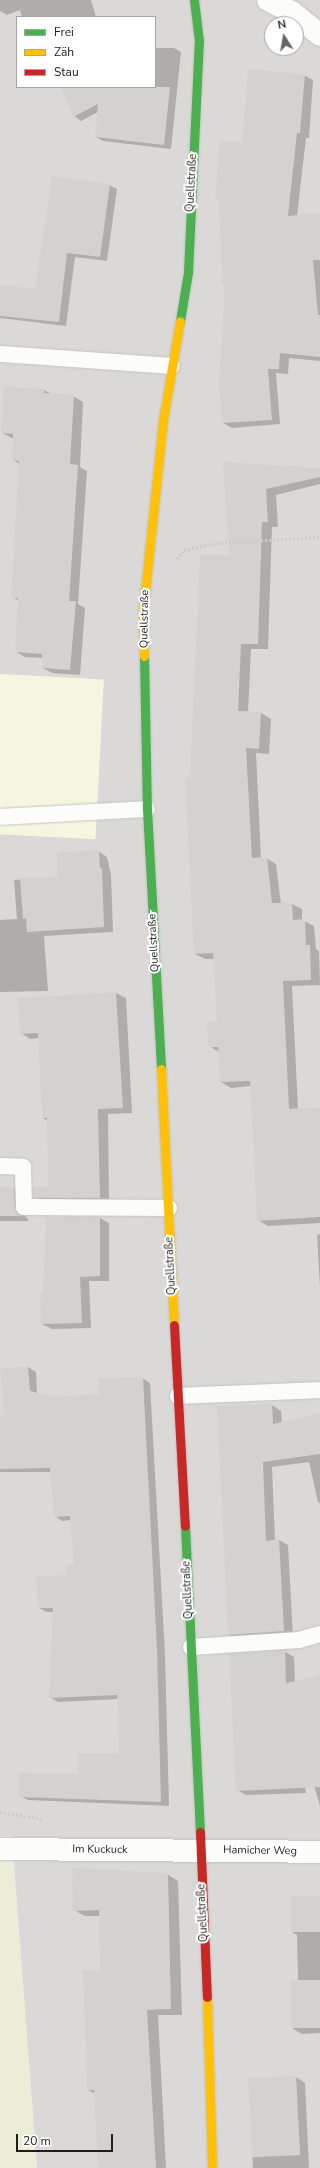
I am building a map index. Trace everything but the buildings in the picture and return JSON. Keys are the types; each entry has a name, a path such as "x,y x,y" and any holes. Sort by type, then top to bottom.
{"main road":[{"name":"Quellstraße","path":"194,0 199,41 188,272 163,420 144,611 147,809 191,1647 212,2168"}],"street":[{"path":"268,0 293,13 320,35"},
{"name":"Im Kuckuck","path":"2,1848 200,1850"},
{"name":"Hamicher Weg","path":"200,1850 320,1852"}],"lane":[{"path":"0,354 172,366"},
{"path":"0,817 147,809"},
{"path":"0,1166 23,1167 24,1207 169,1208"},
{"path":"178,1396 320,1390"},
{"path":"191,1647 299,1640 320,1634"}],"path":[{"path":"148,562 172,565 184,550 217,543 320,538"}],"shaded area":[{"path":"0,0 320,0 320,2168 37,2168 12,1836 0,1836"},
{"path":"0,674 104,679 95,839 0,834"},
{"path":"13,1863 37,2168 0,2168 0,1864"}],"traffic: fast":[{"path":"180,321 188,272 199,41 194,0"},
{"path":"144,656 147,809 161,1069"},
{"path":"185,1526 200,1832"}],"traffic: slow":[{"path":"144,656 143,611 163,420 180,321"},
{"path":"161,1069 174,1325"},
{"path":"207,1997 212,2168"}],"traffic: jam":[{"path":"174,1325 185,1526"},
{"path":"200,1832 207,1997"}]}
